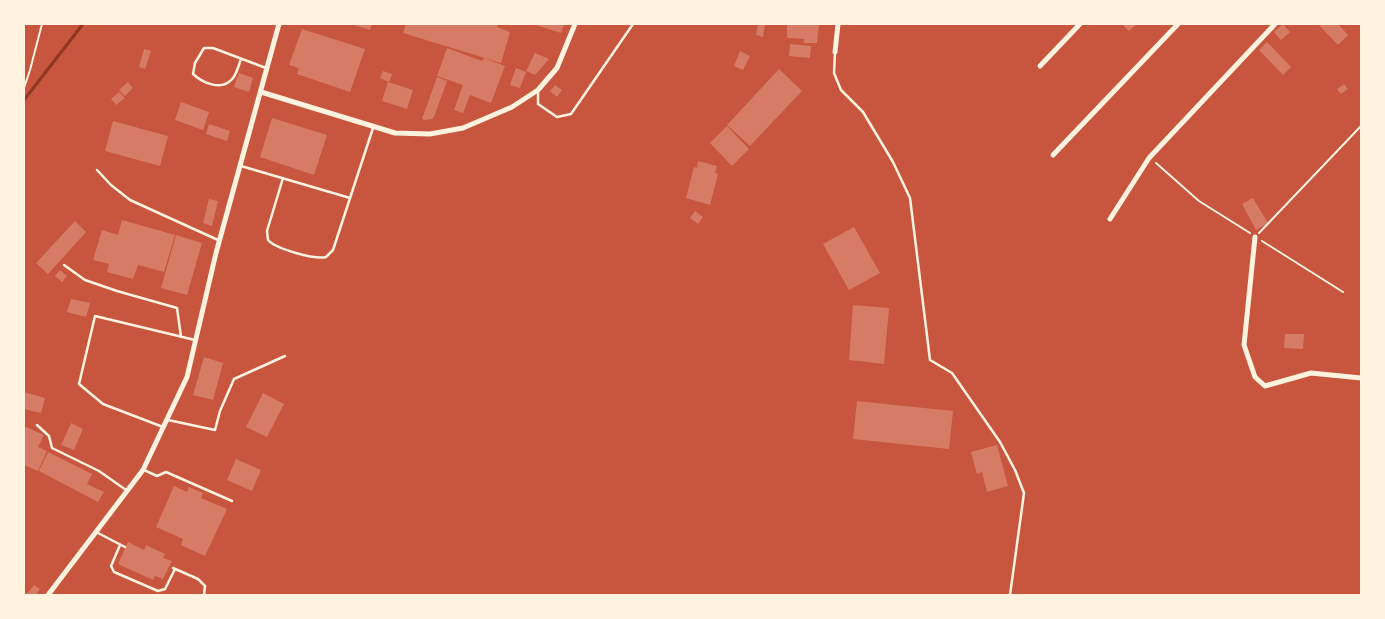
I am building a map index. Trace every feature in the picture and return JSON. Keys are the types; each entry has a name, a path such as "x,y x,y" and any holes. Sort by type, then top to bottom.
{"street":[{"path":"48,595 143,470 187,377 220,240 279,24"},
{"path":"260,92 395,133 430,134 463,128 512,107 538,90 557,68 575,24"},
{"path":"835,52 838,24"},
{"path":"1040,66 1080,24"},
{"path":"1110,219 1150,158 1275,24"},
{"path":"1053,155 1174,25"},
{"path":"1255,237 1244,345 1255,377 1264,386 1311,373 1359,377 1361,383"}],"lane":[{"path":"538,90 538,104 557,117 571,114 633,24"},
{"path":"241,59 233,78 225,84 214,86 200,80 193,74 195,63 204,48 213,48 268,68"},
{"path":"835,52 834,73 841,90 863,112 893,162 910,198 930,360 952,373 1000,442 1024,492 1010,595"},
{"path":"283,178 267,232 268,240 276,246 316,258 326,257 333,250 374,126"},
{"path":"240,165 350,198"},
{"path":"97,170 111,185 130,200 220,240"},
{"path":"64,265 85,280 177,308 181,337"},
{"path":"164,428 103,404 79,384 95,316 195,340"},
{"path":"168,420 214,430 234,379 285,356"},
{"path":"37,425 49,436 52,448 99,471 128,491"},
{"path":"143,470 157,476 166,472 232,501"},
{"path":"96,532 125,547"},
{"path":"120,545 111,566 114,572 158,591 165,589 174,568 198,579 204,586 204,595"}],"path":[{"path":"24,88 42,24"},
{"path":"1255,237 1361,126"},
{"path":"1150,158 1198,201 1343,292"}],"building":[{"path":"351,24 372,24 370,30"},
{"path":"406,24 498,24 497,27 510,32 501,63 403,33"},
{"path":"533,24 564,24 561,33"},
{"path":"758,24 765,24 763,37 756,35"},
{"path":"787,24 819,24 817,43 804,43 804,39 787,38"},
{"path":"1122,24 1137,24 1129,31"},
{"path":"1283,24 1290,32 1281,40 1274,32"},
{"path":"1318,24 1338,24 1348,35 1338,45"},
{"path":"302,29 365,49 350,92 297,74 299,68 289,65"},
{"path":"1267,42 1291,67 1283,75 1259,50"},
{"path":"790,44 811,46 810,58 789,56"},
{"path":"447,48 482,61 484,58 505,66 491,103 470,95 463,113 454,110 463,85 437,76"},
{"path":"144,49 151,51 145,69 139,67"},
{"path":"740,51 750,56 743,70 734,66"},
{"path":"535,53 549,59 535,75 526,71"},
{"path":"516,68 526,72 520,88 510,85"},
{"path":"779,69 802,91 750,146 727,125"},
{"path":"383,71 392,74 389,82 380,78"},
{"path":"239,73 253,78 249,92 234,87"},
{"path":"437,77 447,81 434,117 425,120 422,119"},
{"path":"128,82 133,88 125,96 119,90"},
{"path":"388,82 413,90 407,109 382,101"},
{"path":"1344,84 1348,89 1341,94 1337,89"},
{"path":"555,85 562,90 557,97 550,91"},
{"path":"119,92 125,98 116,105 111,99"},
{"path":"181,102 209,112 203,130 175,120"},
{"path":"272,118 327,135 314,175 260,157"},
{"path":"113,121 168,136 160,166 105,151"},
{"path":"209,124 230,131 227,141 206,134"},
{"path":"727,126 749,149 732,166 710,143"},
{"path":"698,161 717,166 715,173 718,174 710,205 686,198 694,167 697,168"},
{"path":"1253,198 1268,223 1256,230 1242,204"},
{"path":"209,199 218,201 212,226 203,223"},
{"path":"695,211 703,217 698,224 690,218"},
{"path":"122,220 175,235 164,272 138,265 133,279 107,272 109,264 93,260 102,230 118,235"},
{"path":"75,221 86,232 48,274 36,263"},
{"path":"854,227 880,273 849,290 823,244"},
{"path":"176,235 202,243 187,295 161,288"},
{"path":"60,270 67,276 62,282 55,276"},
{"path":"71,299 90,303 86,317 67,312"},
{"path":"853,305 889,308 884,364 849,360"},
{"path":"1285,334 1304,334 1303,349 1284,348"},
{"path":"204,357 223,363 213,400 193,395"},
{"path":"24,392 45,398 41,413 24,409"},
{"path":"263,393 284,404 267,437 246,427"},
{"path":"857,401 953,411 949,449 853,439"},
{"path":"71,423 83,429 74,450 61,445"},
{"path":"24,426 44,435 38,447 47,451 38,471 24,465"},
{"path":"997,445 1008,486 987,492 982,472 977,474 971,452"},
{"path":"48,452 92,474 87,484 104,492 98,502 39,471"},
{"path":"236,459 261,470 252,491 227,480"},
{"path":"174,486 187,492 189,487 203,493 201,498 227,509 205,556 181,545 183,539 156,527"},
{"path":"128,542 144,550 146,545 165,554 163,558 172,561 163,579 155,576 153,580 118,564"},
{"path":"34,585 40,589 36,595 26,595"}],"waterway":[{"path":"24,100 83,24"}]}
